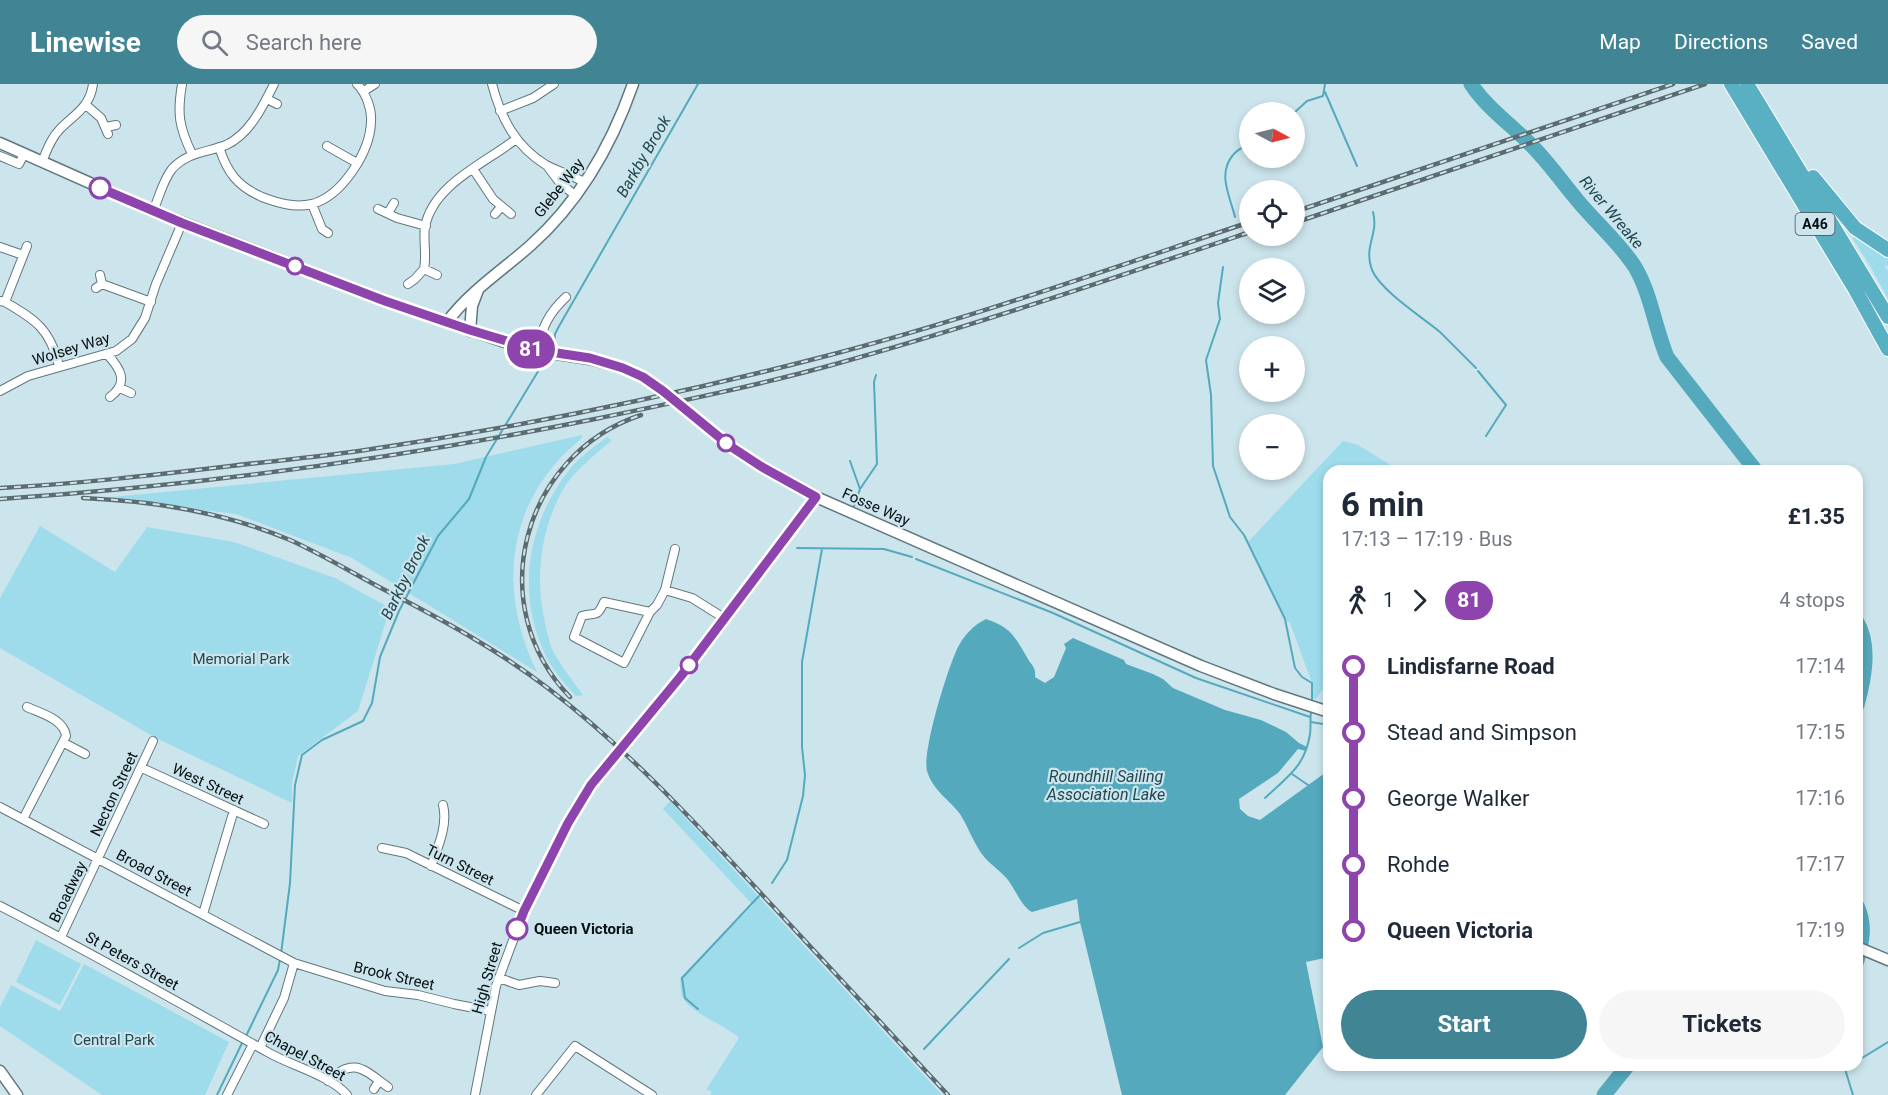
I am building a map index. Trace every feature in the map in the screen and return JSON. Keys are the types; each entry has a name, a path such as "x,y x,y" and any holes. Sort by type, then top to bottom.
{"highway":[{"name":"A46","path":"1731,84 1746,92 1794,159 1888,317"},
{"name":"A46","path":"1746,92 1888,349"},
{"path":"1794,159 1810,173 1855,228 1888,250"}],"street":[{"path":"42,162 50,141 59,129 86,105 93,84"},
{"path":"182,84 178,110 180,126 192,154"},
{"path":"153,211 171,171 192,154 228,144 248,128 274,84"},
{"path":"219,147 226,168 237,181 255,194 282,204 312,204 336,191 357,163 369,137 371,122 361,88 375,84"},
{"path":"492,84 500,111 516,139 546,165 560,183 576,196"},
{"path":"500,111 533,98 554,84"},
{"name":"Glebe Way","path":"447,322 461,304 533,243 576,196 615,129 633,84"},
{"path":"267,99 277,104"},
{"path":"86,105 101,118 107,130 116,125"},
{"path":"408,284 424,269 426,226 442,195 453,184 516,139"},
{"name":"Fosse Way","path":"0,143 182,223 385,301 541,351 610,363 643,377 730,446 816,497 1141,641 1201,666 1323,710"},
{"path":"327,146 357,163"},
{"path":"0,156 19,164 24,154"},
{"path":"546,165 585,183"},
{"path":"473,169 498,211 512,214"},
{"path":"388,213 394,203"},
{"path":"312,204 322,229 328,233"},
{"path":"378,209 411,223 426,226"},
{"name":"Wolsey Way","path":"0,392 28,376 116,351 132,339 145,318 156,284 182,223"},
{"path":"27,246 3,301 34,319 42,328 59,366"},
{"path":"0,247 23,255"},
{"path":"424,269 437,275"},
{"path":"99,282 151,302"},
{"path":"470,330 472,306 478,289"},
{"path":"541,351 545,323 552,310 566,297"},
{"path":"107,354 119,371 121,382 120,388 110,397"},
{"path":"120,388 131,393"},
{"name":"High Street","path":"475,1095 490,1011 499,978 524,911 568,823 591,785 681,676 816,497"},
{"path":"650,612 604,602 600,612 596,615 582,616 574,637 624,663 650,612 657,605 665,590 675,549"},
{"path":"665,590 692,598 724,618"},
{"path":"22,819 66,736 63,726 27,706"},
{"name":"Necton Street","path":"99,858 153,741"},
{"path":"64,743 85,754"},
{"name":"West Street","path":"142,768 264,824"},
{"path":"431,866 440,842 446,815 443,805"},
{"name":"Broad Street","path":"0,807 294,963"},
{"path":"203,914 234,810"},
{"name":"Turn Street","path":"382,848 406,853 524,911"},
{"name":"Broadway","path":"61,937 99,858"},
{"name":"St Peters Street","path":"0,906 61,937 254,1044"},
{"path":"1863,949 1888,960"},
{"path":"227,1095 254,1044 282,1005 294,963"},
{"name":"Brook Street","path":"294,963 385,991 418,995 490,1011"},
{"path":"499,978 519,985 546,981 555,983"},
{"name":"Chapel Street","path":"254,1044 288,1063 339,1086 347,1095"},
{"path":"536,1095 574,1046 652,1095"},
{"path":"328,1081 338,1071 349,1066 367,1068 377,1085 388,1088"},
{"path":"0,1071 18,1095"}],"green space":[{"path":"1853,233 1888,255 1888,266 1884,265 1888,271 1888,299 1853,239"},
{"path":"582,435 582,438 555,464 538,488 525,513 517,538 514,592 518,619 537,672 352,558 236,514 102,498 454,464"},
{"path":"607,437 612,440 577,471 561,493 548,524 541,557 540,590 548,636 555,655 583,695 576,696 550,664 535,629 530,605 531,558 544,512 555,490 577,461"},
{"path":"1343,441 1358,445 1390,465 1323,465 1323,689 1316,699 1312,698 1312,683 1290,623 1285,619 1248,542"},
{"name":"Memorial Park","path":"40,526 115,572 147,527 234,542 335,578 390,608 358,711 298,756 292,783 292,803 156,738 0,648 0,598"},
{"path":"670,801 942,1095 711,1095 711,1091 706,1090 739,1038 687,1004 682,996 680,978 753,905 663,809"},
{"path":"36,940 81,964 60,1005 16,982"},
{"name":"Central Park","path":"84,964 229,1042 205,1095 102,1095 0,1026 0,1007 11,985 60,1011"}],"water":[{"name":"Roundhill Sailing Association Lake","path":"986,619 1002,626 1020,645 1035,671 1035,677 1045,683 1054,677 1066,648 1064,644 1073,638 1163,679 1173,688 1225,710 1261,720 1286,732 1307,747 1306,751 1298,749 1278,773 1239,799 1240,809 1248,816 1260,820 1323,774 1323,958 1306,962 1323,1047 1285,1095 1122,1095 1080,922 1077,899 1032,912 1028,910 1008,880 981,853 960,814 937,789 927,771 928,746 942,690 958,647 974,627"}],"waterway":[{"name":"Barkby Brook","path":"554,349 555,334 558,328 698,84"},
{"path":"1305,103 1323,96 1325,84"},
{"name":"River Wreake","path":"1471,84 1541,156 1629,258 1645,288 1667,357 1751,465"},
{"path":"1325,92 1357,166"},
{"path":"1235,217 1225,177 1228,162 1239,150"},
{"path":"1373,212 1374,227 1369,254 1372,270 1377,278 1393,295 1440,332 1476,368"},
{"path":"1223,267 1218,303 1220,319 1206,360 1211,395 1213,466 1230,517 1244,535 1285,619 1295,668 1302,677 1312,683 1312,702"},
{"name":"Barkby Brook","path":"281,954 290,883 295,785 302,755 322,740 363,721 372,703 380,657 399,611 438,536 469,499 486,457 548,355"},
{"path":"1478,371 1506,405 1486,436"},
{"path":"854,506 860,489 877,464 874,382 876,375"},
{"path":"850,461 860,489"},
{"path":"797,548 884,549 912,557"},
{"path":"772,883 787,860 803,796 805,775 802,747 802,662 822,549"},
{"path":"916,559 1053,613 1196,678 1310,717"},
{"name":"River Wreake","path":"1863,638 1865,652 1863,680"},
{"path":"1265,798 1288,777 1304,755 1310,734 1311,711"},
{"path":"1311,722 1323,724"},
{"path":"1292,774 1308,785"},
{"path":"698,1009 685,998 682,978 759,896"},
{"path":"1019,948 1043,933 1080,922"},
{"name":"Barkby Brook","path":"246,1036 278,970 280,959"},
{"path":"924,1049 1009,959"},
{"name":"Barkby Brook","path":"217,1095 243,1041"},
{"path":"1863,1057 1888,1042"},
{"name":"River Wreake","path":"1604,1095 1623,1071"},
{"path":"1846,1071 1853,1095"}],"railway":[{"path":"1305,208 1673,84"},
{"path":"1305,219 1705,84"},
{"path":"0,488 116,479 359,451 477,432 652,398 879,342 1039,293 1239,226"},
{"path":"0,499 226,478 376,458 451,446 687,400 803,373 885,350 990,318 1239,236"},
{"path":"570,697 543,660 527,620 522,578 528,537 543,498 567,463 600,435 641,415"},
{"path":"83,498 162,505 214,515 265,530 325,557 488,647 529,674 577,711 657,784 948,1095"}],"bus line":[{"name":"81","path":"100,188 182,223 385,301 505,342 573,357 590,358 623,368 643,377 663,391 730,446 816,497 681,676 591,785 568,823 517,929"}],"place":[{"name":"Queen Victoria","path":"517,929"}]}
